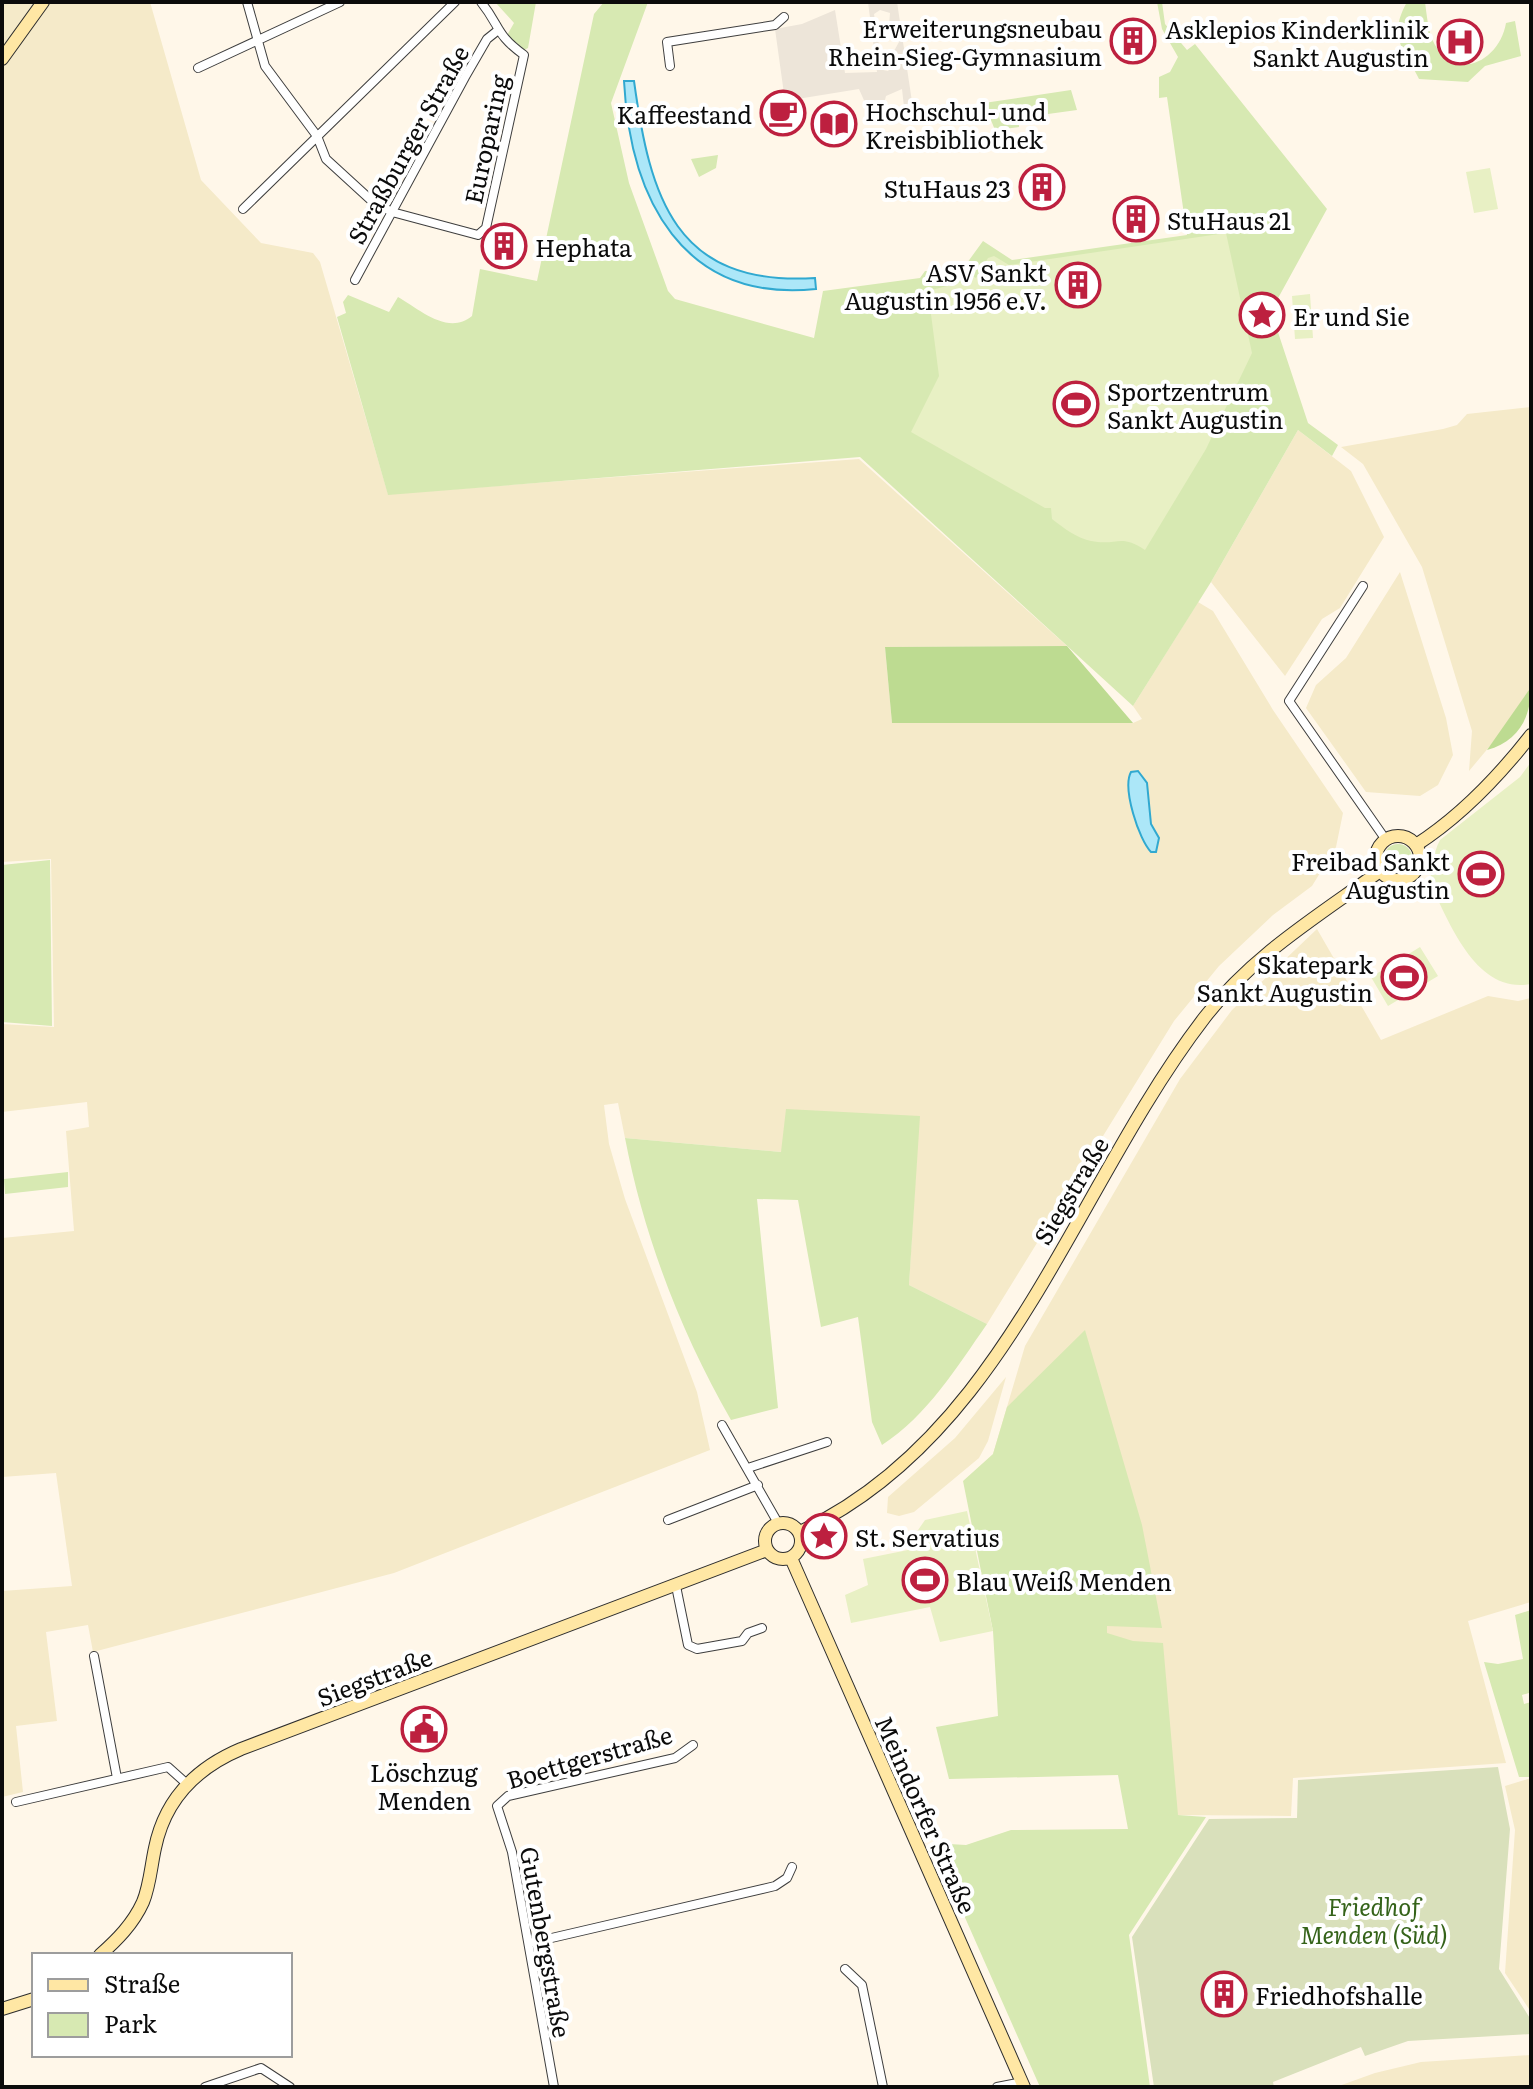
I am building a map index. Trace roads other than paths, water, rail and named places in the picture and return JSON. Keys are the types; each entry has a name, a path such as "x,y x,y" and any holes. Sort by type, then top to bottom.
{"main road":[{"path":"2,59 43,2"},
{"path":"1416,845 1465,807 1506,766 1531,735"},
{"path":"1405,837 1416,845 1419,866 1411,877 1394,880 1380,871 1376,858 1386,840 1405,837"},
{"name":"Siegstraße","path":"800,1532 837,1513 892,1473 956,1411 1009,1335 1168,1069 1206,1016 1246,972 1291,932 1380,871"},
{"path":"778,1523 788,1523 800,1532 800,1549 791,1558 775,1558 767,1550 766,1534 778,1523"},
{"name":"Siegstraße","path":"102,1953 136,1915 149,1883 162,1824 187,1784 201,1771 241,1749 767,1550"},
{"name":"Meindorfer Straße","path":"791,1558 1023,2084"},
{"path":"2,2009 32,2000"}],"street":[{"name":"Europaring","path":"247,2 260,39 265,66 317,136 326,159 373,202 392,212 478,235 486,228 524,55 497,31 495,20 481,2"},
{"path":"198,68 340,2"},
{"path":"243,209 455,2"},
{"path":"670,66 667,42 775,25 784,17"},
{"name":"Straßburger Straße","path":"355,280 487,39 497,31"},
{"path":"1363,586 1289,701 1386,840"},
{"path":"722,1425 778,1523"},
{"path":"748,1468 827,1442"},
{"path":"668,1520 758,1485"},
{"path":"676,1586 688,1645 697,1649 742,1641 748,1633 762,1628"},
{"path":"94,1656 117,1778"},
{"name":"Boettgerstraße","path":"497,1806 508,1796 675,1758 693,1745"},
{"path":"16,1802 168,1767 187,1784"},
{"name":"Gutenbergstraße","path":"497,1806 512,1852 554,2087"},
{"path":"530,1943 775,1886 787,1878 792,1867"},
{"path":"845,1969 862,1985 883,2087"},
{"path":"205,2087 261,2068 290,2087"},
{"path":"997,2087 1023,2084"}],"water":[{"path":"624,81 634,81 649,162 661,196 678,226 700,250 729,267 767,277 815,278 816,289 770,289 730,279 698,260 672,234 652,202 638,165 628,124"},
{"path":"1138,771 1147,783 1151,824 1159,838 1156,852 1151,852 1146,846 1130,801 1131,772"}],"place":[{"name":"Erweiterungsneubau Rhein-Sieg-Gymnasium","path":"1133,41"},
{"name":"Asklepios Kinderklinik Sankt Augustin","path":"1460,42"},
{"name":"Kaffeestand","path":"783,113"},
{"name":"Hochschul- und Kreisbibliothek","path":"834,124"},
{"name":"StuHaus 23","path":"1042,187"},
{"name":"StuHaus 21","path":"1136,219"},
{"name":"Hephata","path":"504,246"},
{"name":"ASV Sankt Augustin 1956 e.V.","path":"1078,285"},
{"name":"Er und Sie","path":"1262,315"},
{"name":"Sportzentrum Sankt Augustin","path":"1076,404"},
{"name":"Freibad Sankt Augustin","path":"1481,874"},
{"name":"Skatepark Sankt Augustin","path":"1404,977"},
{"name":"St. Servatius","path":"824,1536"},
{"name":"Blau Weiß Menden","path":"925,1580"},
{"name":"Löschzug Menden","path":"424,1729"},
{"name":"Friedhofshalle","path":"1224,1994"}],"park label":[{"name":"Friedhof Menden (Süd)","path":"1374,1919"}]}
